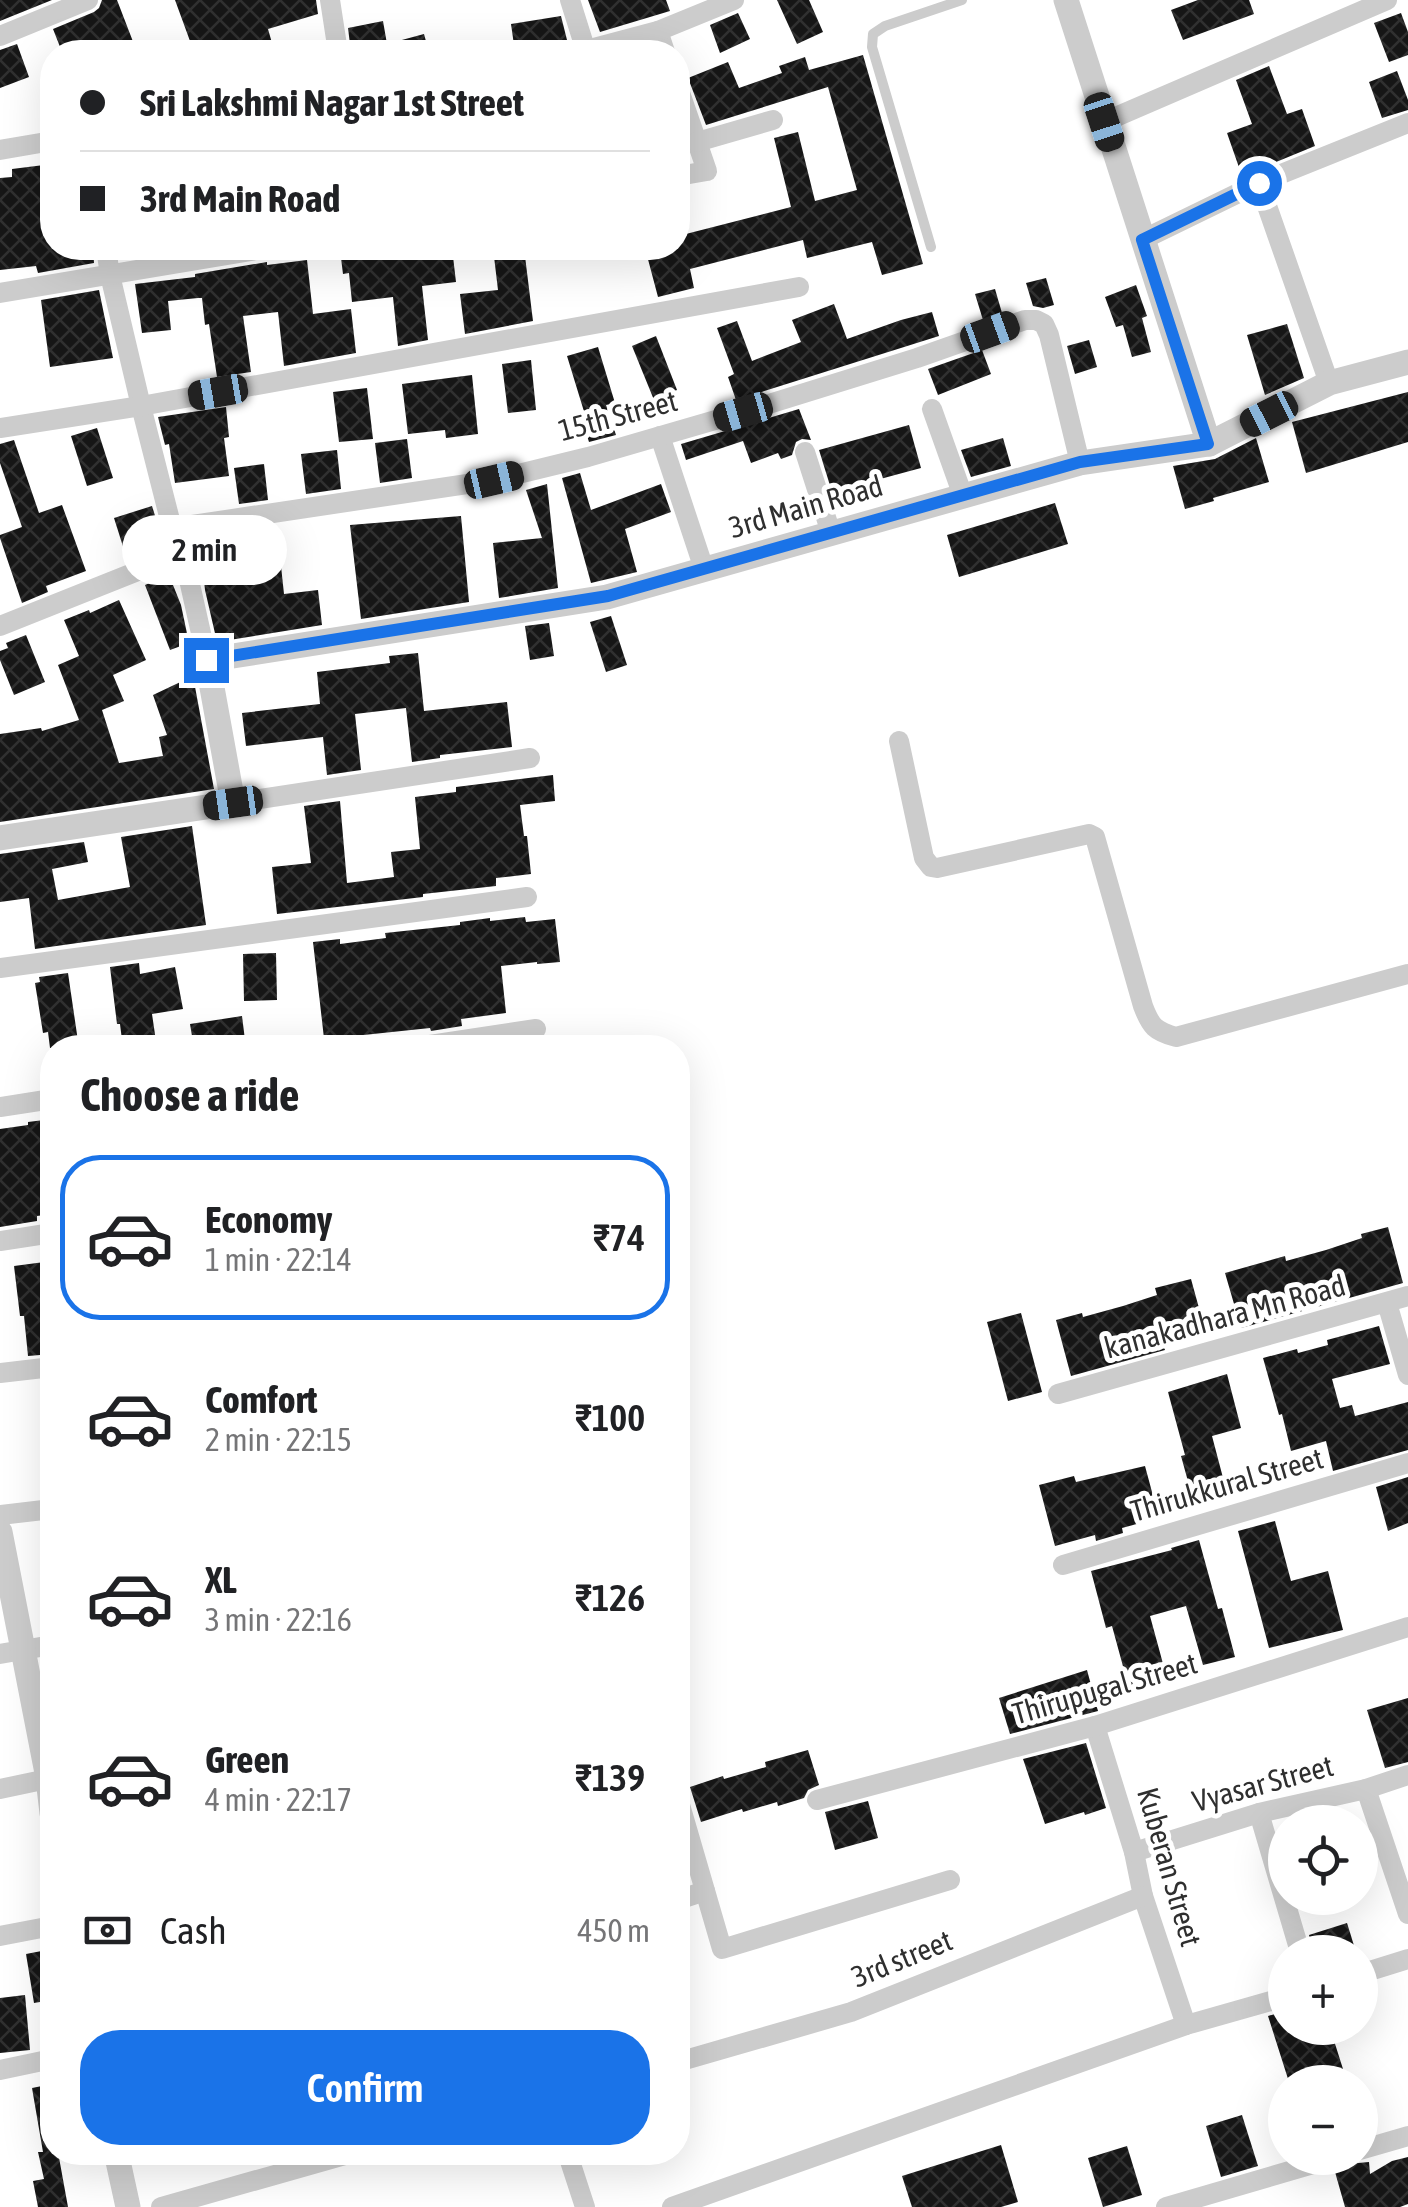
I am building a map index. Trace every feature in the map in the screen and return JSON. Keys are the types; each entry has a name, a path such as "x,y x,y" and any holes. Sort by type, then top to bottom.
{"street":[{"path":"0,36 88,0"},
{"path":"330,0 336,40"},
{"path":"570,0 583,40"},
{"path":"628,40 658,32 734,0"},
{"path":"1066,0 1208,444"},
{"path":"1104,122 1388,0"},
{"path":"658,32 661,40"},
{"path":"697,142 773,120"},
{"path":"690,122 707,171 690,174"},
{"path":"1142,240 1259,183 1408,123"},
{"path":"0,150 40,142"},
{"path":"1259,183 1329,383"},
{"path":"108,260 172,528 183,554 233,803"},
{"path":"0,293 198,260"},
{"path":"0,428 799,287"},
{"name":"15th Street","path":"172,528 494,480 845,381 1026,320 1044,324 1049,335 1080,462"},
{"name":"3rd Main Road","path":"206,660 608,596 1080,462 1208,444 1329,383 1408,362"},
{"path":"932,409 963,496"},
{"path":"660,436 704,570"},
{"path":"805,452 831,533"},
{"path":"0,626 183,554"},
{"path":"899,741 924,858 931,867 1089,834 1095,837 1143,1006 1156,1030 1176,1037 1408,974"},
{"path":"0,838 530,758"},
{"path":"0,968 527,897"},
{"path":"501,1035 536,1030"},
{"path":"0,1107 40,1101"},
{"path":"0,1241 40,1235"},
{"name":"kanakadhara Mn Road","path":"1058,1394 1408,1296"},
{"path":"1387,1303 1408,1375"},
{"path":"0,1374 40,1369"},
{"name":"Thirukkural Street","path":"1062,1565 1408,1463"},
{"path":"0,1516 40,1510"},
{"path":"0,1532 11,1652 40,1746"},
{"name":"Thirupugal Street","path":"817,1800 1095,1726 1408,1627"},
{"path":"11,1652 40,1647"},
{"name":"Kuberan Street","path":"1095,1726 1186,2025"},
{"name":"Vyasar Street","path":"1134,1852 1259,1813 1408,1776"},
{"path":"0,1789 40,1780"},
{"path":"1366,1788 1408,1914"},
{"path":"1259,1813 1295,1935"},
{"path":"690,1839 722,1949 950,1880"},
{"path":"690,1896 705,1891"},
{"name":"3rd street","path":"690,2059 851,2012 1144,1896"},
{"path":"0,1936 40,1928"},
{"path":"1378,1968 1408,1959"},
{"path":"672,2207 1186,2025 1268,2001"},
{"path":"0,2070 40,2062"},
{"path":"1378,2145 1408,2136"},
{"path":"119,2165 128,2207"},
{"path":"161,2207 310,2165"},
{"path":"571,2165 585,2207"},
{"path":"1166,2207 1276,2175"}],"lane":[{"path":"930,247 872,47 873,34 885,26 962,0"}],"building":[{"path":"0,0 52,0 0,21"},
{"path":"102,0 117,0 132,40 57,40 53,29 99,8"},
{"path":"175,0 316,0 318,14 268,29 271,40 190,40"},
{"path":"588,0 666,0 670,11 600,32"},
{"path":"777,0 809,0 823,32 797,44"},
{"path":"1198,0 1249,0 1254,14 1183,40 1171,10"},
{"path":"738,13 750,39 720,53 710,25"},
{"path":"1401,13 1408,32 1408,55 1389,62 1374,23"},
{"path":"561,16 567,40 513,40 511,24"},
{"path":"383,21 386,40 350,40 348,28"},
{"path":"424,34 426,40 402,40"},
{"path":"17,44 29,77 0,88 0,50"},
{"path":"863,55 923,264 882,275 872,242 807,258 803,240 690,269 694,288 658,297 648,260 690,260 690,233 791,207 774,138 798,132 815,201 857,190 828,87 706,125 690,83 690,77 728,62 739,88 782,73 779,66 805,57 809,70"},
{"path":"1269,66 1287,114 1302,109 1315,146 1242,176 1227,133 1252,124 1236,80"},
{"path":"1397,71 1408,110 1382,118 1369,82"},
{"path":"40,166 40,260 94,263 38,273 36,266 0,270 0,178 12,177 12,169"},
{"path":"307,260 313,314 351,309 356,353 284,366 278,312 243,316 251,372 217,377 202,298 168,301 171,330 142,333 135,284 267,262"},
{"path":"341,260 453,260 456,282 422,286 428,340 398,346 393,297 352,302 349,273 343,274"},
{"path":"494,260 525,260 533,321 465,334 460,294 498,290"},
{"path":"1046,278 1054,305 1033,306 1026,283"},
{"path":"1136,285 1147,316 1142,318 1151,352 1132,357 1123,325 1116,327 1105,297"},
{"path":"995,289 1002,313 983,320 975,294"},
{"path":"99,290 113,358 50,367 41,300"},
{"path":"834,304 847,339 932,312 939,336 736,400 728,377 734,374 717,328 737,321 752,361 801,342 792,320"},
{"path":"1287,324 1304,378 1265,395 1247,335"},
{"path":"656,336 677,390 654,400 632,346"},
{"path":"1089,340 1097,367 1075,374 1067,346"},
{"path":"598,347 615,403 606,405 616,435 589,442 582,420 586,418 567,356"},
{"path":"982,350 991,374 938,395 928,369"},
{"path":"531,360 536,410 508,413 502,364"},
{"path":"472,375 478,434 446,438 445,430 408,434 402,384"},
{"path":"367,388 373,439 339,442 333,392"},
{"path":"1408,392 1408,442 1306,473 1292,422"},
{"path":"226,407 229,437 224,438 229,476 175,483 169,444 165,445 158,417"},
{"path":"799,409 811,440 796,442 792,455 781,459 778,453 751,463 743,441 686,460 681,444"},
{"path":"909,425 921,468 832,492 819,450"},
{"path":"97,428 113,478 87,486 71,436"},
{"path":"1003,438 1011,466 971,477 961,450"},
{"path":"1256,438 1269,482 1185,509 1173,466 1215,459"},
{"path":"407,439 412,478 380,483 375,443"},
{"path":"14,440 39,513 62,505 86,571 46,586 48,592 22,603 0,538 22,527 0,463 0,444"},
{"path":"337,450 341,489 306,494 301,454"},
{"path":"264,464 268,500 239,504 234,468"},
{"path":"580,473 591,510 661,484 671,512 625,529 637,572 591,583 562,478"},
{"path":"547,484 558,588 499,598 493,543 542,538 526,490"},
{"path":"1055,503 1068,544 959,577 947,535"},
{"path":"152,506 164,544 126,556 114,518"},
{"path":"461,516 469,602 361,619 350,525"},
{"path":"278,538 284,594 318,590 322,625 217,642 202,562 257,540"},
{"path":"169,575 181,605 189,643 170,650 145,585"},
{"path":"119,600 146,660 113,675 124,701 102,710 119,763 163,756 159,737 167,735 153,695 193,676 214,789 0,822 0,734 41,728 42,731 79,720 58,665 79,656 64,620"},
{"path":"611,616 627,665 606,672 590,622"},
{"path":"549,623 554,656 530,660 525,626"},
{"path":"26,635 45,682 14,695 0,651 8,648 6,643"},
{"path":"418,653 424,711 507,702 512,747 412,762 406,708 355,714 361,770 327,775 323,737 246,746 242,713 320,704 317,672 390,663 389,656"},
{"path":"553,775 555,801 520,805 531,874 496,878 496,886 277,914 272,867 311,863 304,806 340,801 347,883 394,877 391,852 420,849 415,797 456,792 456,787"},
{"path":"192,826 206,925 35,949 29,898 0,902 0,854 84,842 88,862 52,869 58,900 130,887 121,837"},
{"path":"555,919 560,962 501,966 506,1013 461,1019 462,1026 431,1031 430,1028 324,1035 313,942 340,939 340,944 386,938 385,933 490,921"},
{"path":"276,953 277,1000 244,1001 243,954"},
{"path":"139,963 140,974 175,967 183,1009 152,1014 155,1035 121,1035 110,967"},
{"path":"68,973 77,1035 43,1033 35,983 40,982 39,977"},
{"path":"242,1016 244,1035 192,1035 190,1024"},
{"path":"40,1120 40,1216 37,1221 0,1227 0,1129"},
{"path":"1388,1227 1403,1283 1241,1328 1225,1273 1285,1256 1286,1261 1326,1250"},
{"path":"40,1263 40,1355 28,1356 14,1266"},
{"path":"1191,1279 1202,1319 1159,1331 1165,1350 1071,1376 1056,1320 1123,1306 1157,1295 1155,1288"},
{"path":"1021,1313 1042,1392 1008,1401 987,1322"},
{"path":"1379,1326 1390,1364 1332,1379 1340,1408 1352,1405 1355,1416 1408,1402 1408,1450 1333,1471 1326,1441 1291,1451 1263,1358 1328,1345 1327,1340"},
{"path":"1227,1374 1241,1428 1212,1436 1227,1493 1194,1503 1168,1392"},
{"path":"1145,1466 1159,1518 1122,1528 1123,1533 1096,1541 1095,1535 1055,1546 1039,1485 1074,1476 1076,1482"},
{"path":"1408,1477 1408,1523 1388,1531 1376,1487"},
{"path":"1275,1521 1291,1581 1328,1571 1343,1630 1269,1648 1238,1531"},
{"path":"1199,1540 1235,1657 1203,1665 1186,1606 1150,1616 1168,1682 1130,1692 1112,1626 1106,1628 1091,1571"},
{"path":"1087,1670 1098,1711 1010,1734 999,1698"},
{"path":"1408,1698 1408,1762 1385,1768 1367,1710"},
{"path":"1086,1743 1106,1808 1045,1824 1023,1759"},
{"path":"808,1750 819,1785 808,1790 804,1798 778,1806 777,1802 743,1812 742,1809 701,1822 690,1787 766,1767 765,1762"},
{"path":"868,1801 878,1838 835,1850 825,1812"},
{"path":"1347,1923 1351,1935 1309,1935"},
{"path":"40,1951 40,2002 34,2003 26,1954"},
{"path":"25,1995 30,2050 0,2053 0,1998"},
{"path":"1277,2045 1335,2045 1342,2065 1284,2065"},
{"path":"40,2086 40,2135 32,2088"},
{"path":"1242,2115 1258,2166 1221,2177 1206,2126"},
{"path":"1001,2145 1018,2202 1001,2207 912,2207 902,2176"},
{"path":"1127,2146 1142,2195 1103,2207 1088,2158"},
{"path":"1408,2157 1408,2204 1345,2207 1336,2175 1378,2175 1378,2169"},
{"path":"41,2165 60,2165 68,2207 38,2207 33,2181 44,2179"}],"route":[{"path":"206,660 608,596 1080,462 1208,444 1142,240 1259,183"}]}
